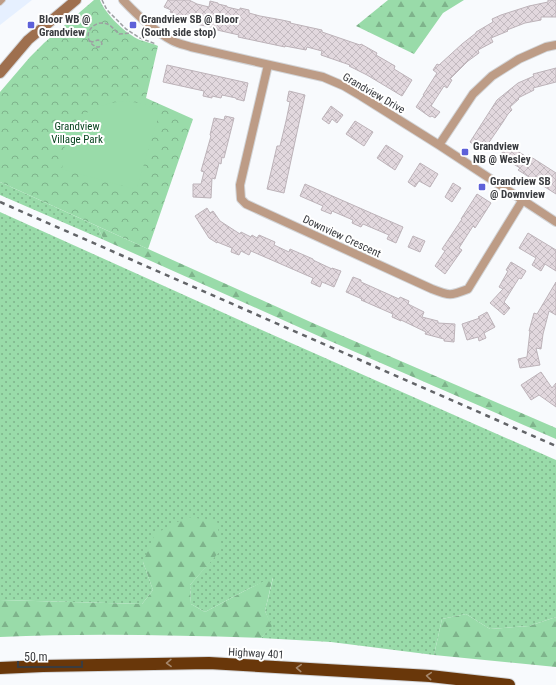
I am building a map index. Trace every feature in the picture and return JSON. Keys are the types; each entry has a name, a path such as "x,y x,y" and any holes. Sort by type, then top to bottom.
{"highway":[{"name":"Highway 401","path":"0,668 117,664 209,663 430,676 509,685"}],"main road":[{"path":"0,73 28,40 76,0"}],"street":[{"name":"Grandview Drive","path":"123,0 137,15 174,42 323,78 344,86 439,145 556,222"},
{"path":"439,145 473,94 492,76 519,59 546,47 556,45"},
{"name":"Downview Crescent","path":"268,65 240,185 241,199 246,204 448,295 456,294 468,289 522,201"}],"lane":[{"path":"0,3 3,0"}],"path":[{"path":"102,0 107,10 126,29 140,38 156,44"},
{"path":"90,41 100,40 102,44 99,47 96,47 90,41 88,36 92,27 99,23 106,23 119,34 131,33"}],"shaded area":[{"path":"0,0 32,0 0,25"}],"green space":[{"name":"Grandview Village Park","path":"94,0 100,0 111,17 134,37 158,46 146,98 193,119 148,249 0,182 0,92 44,43"},
{"path":"388,0 464,0 443,13 414,54 356,26"},
{"path":"127,101 144,104 160,112 137,187 134,189 62,169 67,138 78,120 95,108 115,102"},
{"path":"0,182 97,226 104,240 0,195"},
{"path":"0,212 556,460 556,617 529,626 490,629 466,614 442,619 434,655 331,642 261,638 271,626 265,611 273,578 248,589 205,612 191,604 190,585 221,549 143,562 153,590 142,604 0,600"},
{"path":"97,226 315,324 556,428 556,439 323,338 104,240"},
{"path":"187,517 217,521 221,550 190,585 191,604 205,612 273,577 265,611 272,626 261,638 130,635 0,637 0,600 142,604 153,590 143,562 155,534"},
{"path":"466,614 490,629 529,626 556,617 556,667 434,655 442,619"}],"building":[{"path":"168,0 189,0 209,7 210,1 240,10 240,8 249,10 249,13 260,16 322,30 322,32 360,45 361,44 377,53 376,55 395,66 394,69 412,80 402,96 349,66 350,65 321,55 322,51 307,47 306,50 285,47 238,37 239,35 217,30 217,28 195,24 170,12 171,10 164,7"},
{"path":"548,0 556,0 556,17 541,17 541,20 525,23 491,38 493,42 478,50 479,53 468,61 450,79 452,80 447,88 444,86 431,106 440,112 435,118 432,116 430,117 416,107 437,73 433,70 437,64 439,65 476,32 493,22 492,19 529,6 548,2"},
{"path":"167,65 248,83 244,101 222,95 221,98 203,96 204,91 163,82"},
{"path":"556,68 556,82 533,88 534,90 518,98 519,99 510,107 512,110 483,151 470,142 497,100 518,83 534,76 533,74"},
{"path":"289,91 305,95 284,193 267,189 277,146 280,146 286,121 290,102 287,101"},
{"path":"331,106 343,115 337,123 332,119 329,124 322,119"},
{"path":"225,116 234,118 224,158 222,157 221,164 219,163 215,179 212,178 211,198 193,197 193,184 201,184 204,172 201,171 211,136 214,118 224,120"},
{"path":"355,121 373,132 364,146 346,134"},
{"path":"386,145 403,156 395,170 377,158"},
{"path":"507,145 527,157 528,155 556,173 556,194 518,170 520,168 500,156"},
{"path":"420,163 438,174 430,187 419,181 415,187 408,182"},
{"path":"453,183 461,188 452,202 445,197"},
{"path":"305,184 403,227 396,243 387,239 389,235 363,224 361,227 352,223 353,220 332,211 331,214 321,210 323,206 300,196"},
{"path":"477,194 491,203 475,228 473,226 459,248 462,250 445,274 435,266 445,251 442,249"},
{"path":"207,208 210,213 213,211 220,221 240,234 241,232 257,238 259,235 275,242 274,245 289,252 290,249 332,269 341,271 334,287 322,282 320,287 311,283 313,278 251,251 249,255 241,251 239,255 231,252 232,248 217,243 209,238 195,216"},
{"path":"528,233 556,250 556,271 545,264 541,271 532,265 536,258 519,248"},
{"path":"413,236 425,241 420,252 408,247"},
{"path":"511,262 526,271 521,279 519,278 504,302 510,308 504,315 490,303 503,289 499,287"},
{"path":"353,277 399,299 400,297 409,301 408,304 424,312 422,317 438,321 438,323 455,324 454,342 444,341 444,339 425,334 426,332 392,317 393,314 346,292"},
{"path":"556,282 556,315 549,311 541,349 536,348 540,365 520,368 518,359 527,357 529,331 534,313 537,314"},
{"path":"487,312 495,327 484,333 486,338 479,341 478,337 467,340 462,324 480,318 478,317"},
{"path":"541,372 552,388 556,383 556,407 539,395 531,400 521,385"}],"railway":[{"path":"0,202 556,446"}],"place":[{"name":"Bloor WB @ Grandview","path":"31,25"},
{"name":"Grandview SB @ Bloor (South side stop)","path":"133,25"},
{"name":"Grandview NB @ Wesley","path":"465,152"},
{"name":"Grandview SB @ Downview","path":"482,187"}]}
